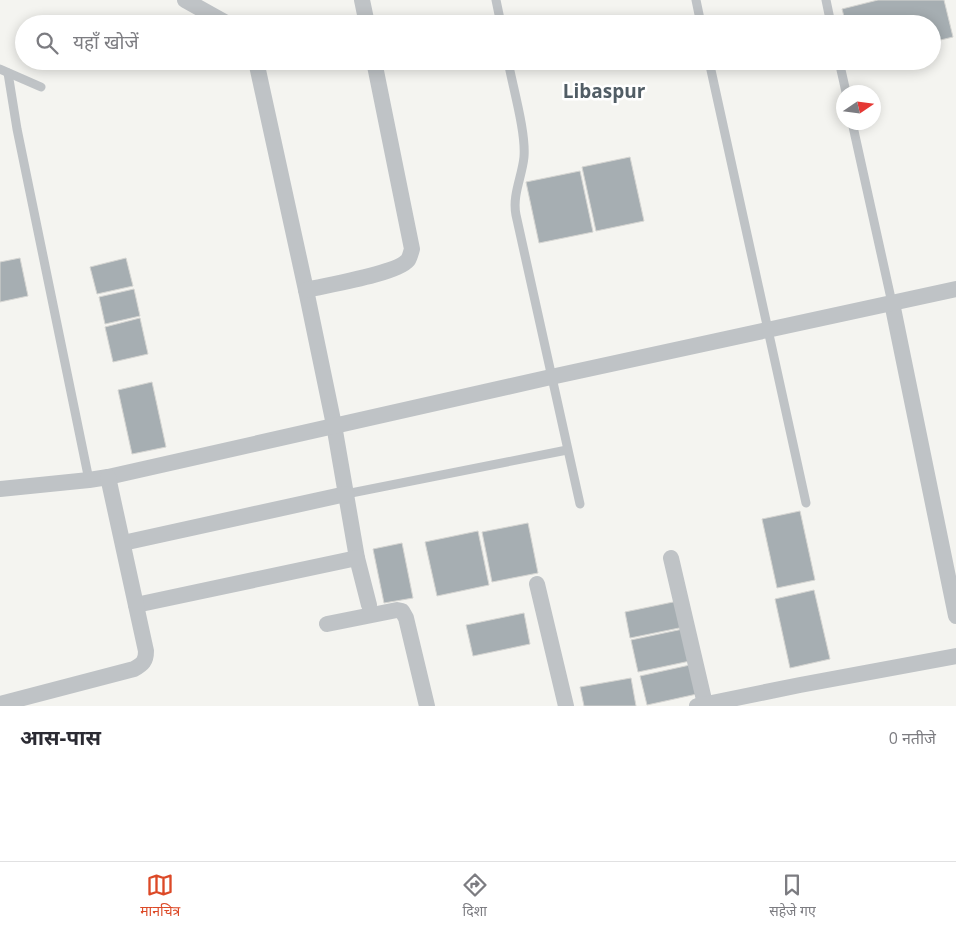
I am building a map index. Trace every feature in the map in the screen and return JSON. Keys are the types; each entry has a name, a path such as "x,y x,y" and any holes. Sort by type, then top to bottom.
{"street":[{"path":"185,0 212,15"},
{"path":"362,0 365,15"},
{"path":"258,70 306,290 334,425 357,558 369,605"},
{"path":"306,290 397,268 408,260 412,249 376,70"},
{"path":"0,489 108,477 334,425 956,289"},
{"path":"892,303 956,616"},
{"path":"0,704 134,669 142,665 146,660 146,651 108,477"},
{"path":"123,543 346,494"},
{"path":"136,605 357,558"},
{"path":"671,558 701,705 956,656"},
{"path":"537,584 566,706"},
{"path":"327,624 397,610 402,611 406,618 427,706"}],"lane":[{"path":"496,0 499,15"},
{"path":"696,0 699,15"},
{"path":"826,0 829,15"},
{"path":"510,70 524,147 524,158 514,206 580,504"},
{"path":"711,70 806,503"},
{"path":"841,70 844,85"},
{"path":"4,71 41,87"},
{"path":"4,71 89,480"},
{"path":"854,130 892,303"},
{"path":"346,494 568,450"}],"building":[{"path":"878,0 944,0 953,37 941,40 941,15 844,15 842,9"},
{"path":"630,157 644,221 596,231 582,167"},
{"path":"580,171 593,232 539,243 526,182"},
{"path":"20,258 28,296 0,302 0,262"},
{"path":"126,258 133,286 97,294 90,267"},
{"path":"134,289 140,316 105,324 99,297"},
{"path":"140,318 148,354 113,362 105,327"},
{"path":"152,382 166,447 132,454 118,390"},
{"path":"800,511 815,580 777,588 762,519"},
{"path":"528,523 538,573 492,582 482,532"},
{"path":"478,531 489,585 437,596 425,542"},
{"path":"402,543 413,598 384,603 373,549"},
{"path":"814,590 830,659 790,668 775,599"},
{"path":"678,601 684,627 630,638 625,612"},
{"path":"524,613 530,644 473,656 466,625"},
{"path":"683,629 690,661 638,672 631,640"},
{"path":"690,665 697,694 647,705 640,676"},
{"path":"631,678 636,706 584,706 580,687"}],"district":[{"name":"Libaspur","path":"604,91"}]}
